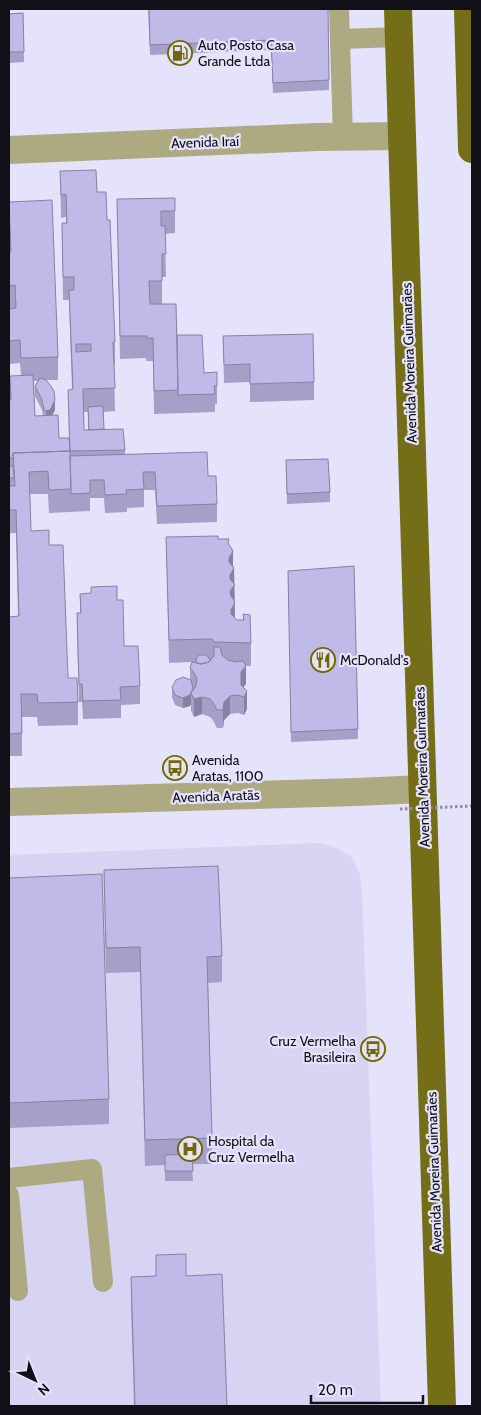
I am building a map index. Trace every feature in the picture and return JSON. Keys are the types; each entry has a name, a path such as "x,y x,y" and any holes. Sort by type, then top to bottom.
{"highway":[{"name":"Avenida Moreira Guimarães","path":"398,9 442,1406"},
{"path":"468,9 472,149"}],"street":[{"name":"Avenida Iraí","path":"9,150 402,136"},
{"name":"Avenida Aratãs","path":"9,802 346,793 422,789"}],"lane":[{"path":"339,9 342,137"},
{"path":"340,40 398,37"},
{"path":"9,1178 92,1169 103,1282"},
{"path":"9,1194 18,1291"}],"path":[{"path":"400,809 472,806"}],"shaded area":[{"name":"Hospital da Cruz Vermelha","path":"319,843 337,848 352,857 360,875 362,892 381,1406 9,1406 9,855"}],"building":[{"name":"Auto Posto Casa Grande Ltda","path":"149,9 328,9 329,80 273,83 271,40 150,45"},
{"path":"23,13 24,52 9,52 9,14"},
{"path":"96,170 97,192 106,192 107,220 110,220 115,388 83,389 84,430 123,429 125,450 70,451 68,390 73,389 69,290 74,290 74,277 63,277 62,223 67,223 66,194 61,195 60,171","holes":["76,344 91,344 91,351 76,352"]},
{"path":"175,198 175,211 161,211 161,226 165,226 166,254 162,254 162,281 149,281 150,304 176,304 178,390 154,391 153,338 146,338 147,336 120,336 117,199"},
{"path":"52,200 58,357 21,358 20,340 9,341 9,309 16,308 15,285 9,286 9,252 11,252 9,202"},
{"path":"313,334 314,382 250,384 250,364 224,365 223,336"},
{"path":"177,335 202,335 204,373 217,372 217,386 214,386 215,394 178,395"},
{"path":"9,356 10,400 9,400"},
{"path":"33,375 35,416 58,415 59,438 69,438 70,451 13,453 13,458 9,458 10,376"},
{"path":"40,378 46,380 54,391 55,400 50,410 46,411 35,386"},
{"path":"103,406 104,429 89,430 88,407"},
{"path":"70,451 71,489 49,490 48,471 29,472 31,531 49,530 49,545 63,545 68,678 77,678 78,702 38,703 37,694 21,694 22,733 9,734 9,617 19,616 16,510 9,510 9,486 15,486 13,453"},
{"path":"207,452 208,476 216,476 217,504 157,506 155,472 143,472 144,489 126,490 127,494 105,495 104,480 90,480 90,493 71,494 70,456"},
{"path":"328,459 330,492 287,494 286,460"},
{"path":"9,466 13,466 14,478 9,478"},
{"path":"218,536 218,539 229,539 228,543 233,551 229,558 229,562 234,568 230,579 235,585 230,592 235,602 231,614 237,620 244,620 243,614 250,615 251,643 214,642 212,639 169,640 166,537"},
{"name":"McDonald's","path":"354,566 358,729 291,732 288,571"},
{"path":"117,586 117,600 123,600 124,646 138,646 140,686 120,687 121,700 83,701 82,684 79,684 77,613 81,613 80,594 91,593 91,587"},
{"path":"214,647 220,647 222,655 228,660 243,661 246,666 241,672 241,685 247,691 244,697 238,695 230,696 224,702 223,710 217,710 210,699 202,697 194,699 191,693 196,686 197,678 190,668 192,662 201,664 209,662 214,656"},
{"path":"199,655 206,655 210,660 209,662 197,663 196,659"},
{"path":"183,677 191,680 193,688 190,695 183,698 175,695 172,687 176,680"},
{"path":"218,866 222,956 207,957 212,1138 145,1140 140,947 106,948 104,870"},
{"path":"102,874 109,1099 9,1103 9,878"},
{"path":"192,1154 193,1171 165,1171 165,1155"},
{"path":"186,1254 186,1276 222,1274 227,1406 135,1406 131,1277 156,1276 156,1255"}],"place":[{"name":"Auto Posto Casa Grande Ltda","path":"180,53"},
{"name":"McDonald's","path":"323,660"},
{"name":"Avenida Aratas, 1100","path":"175,768"},
{"name":"Cruz Vermelha Brasileira","path":"373,1049"},
{"name":"Hospital da Cruz Vermelha","path":"190,1149"}]}
